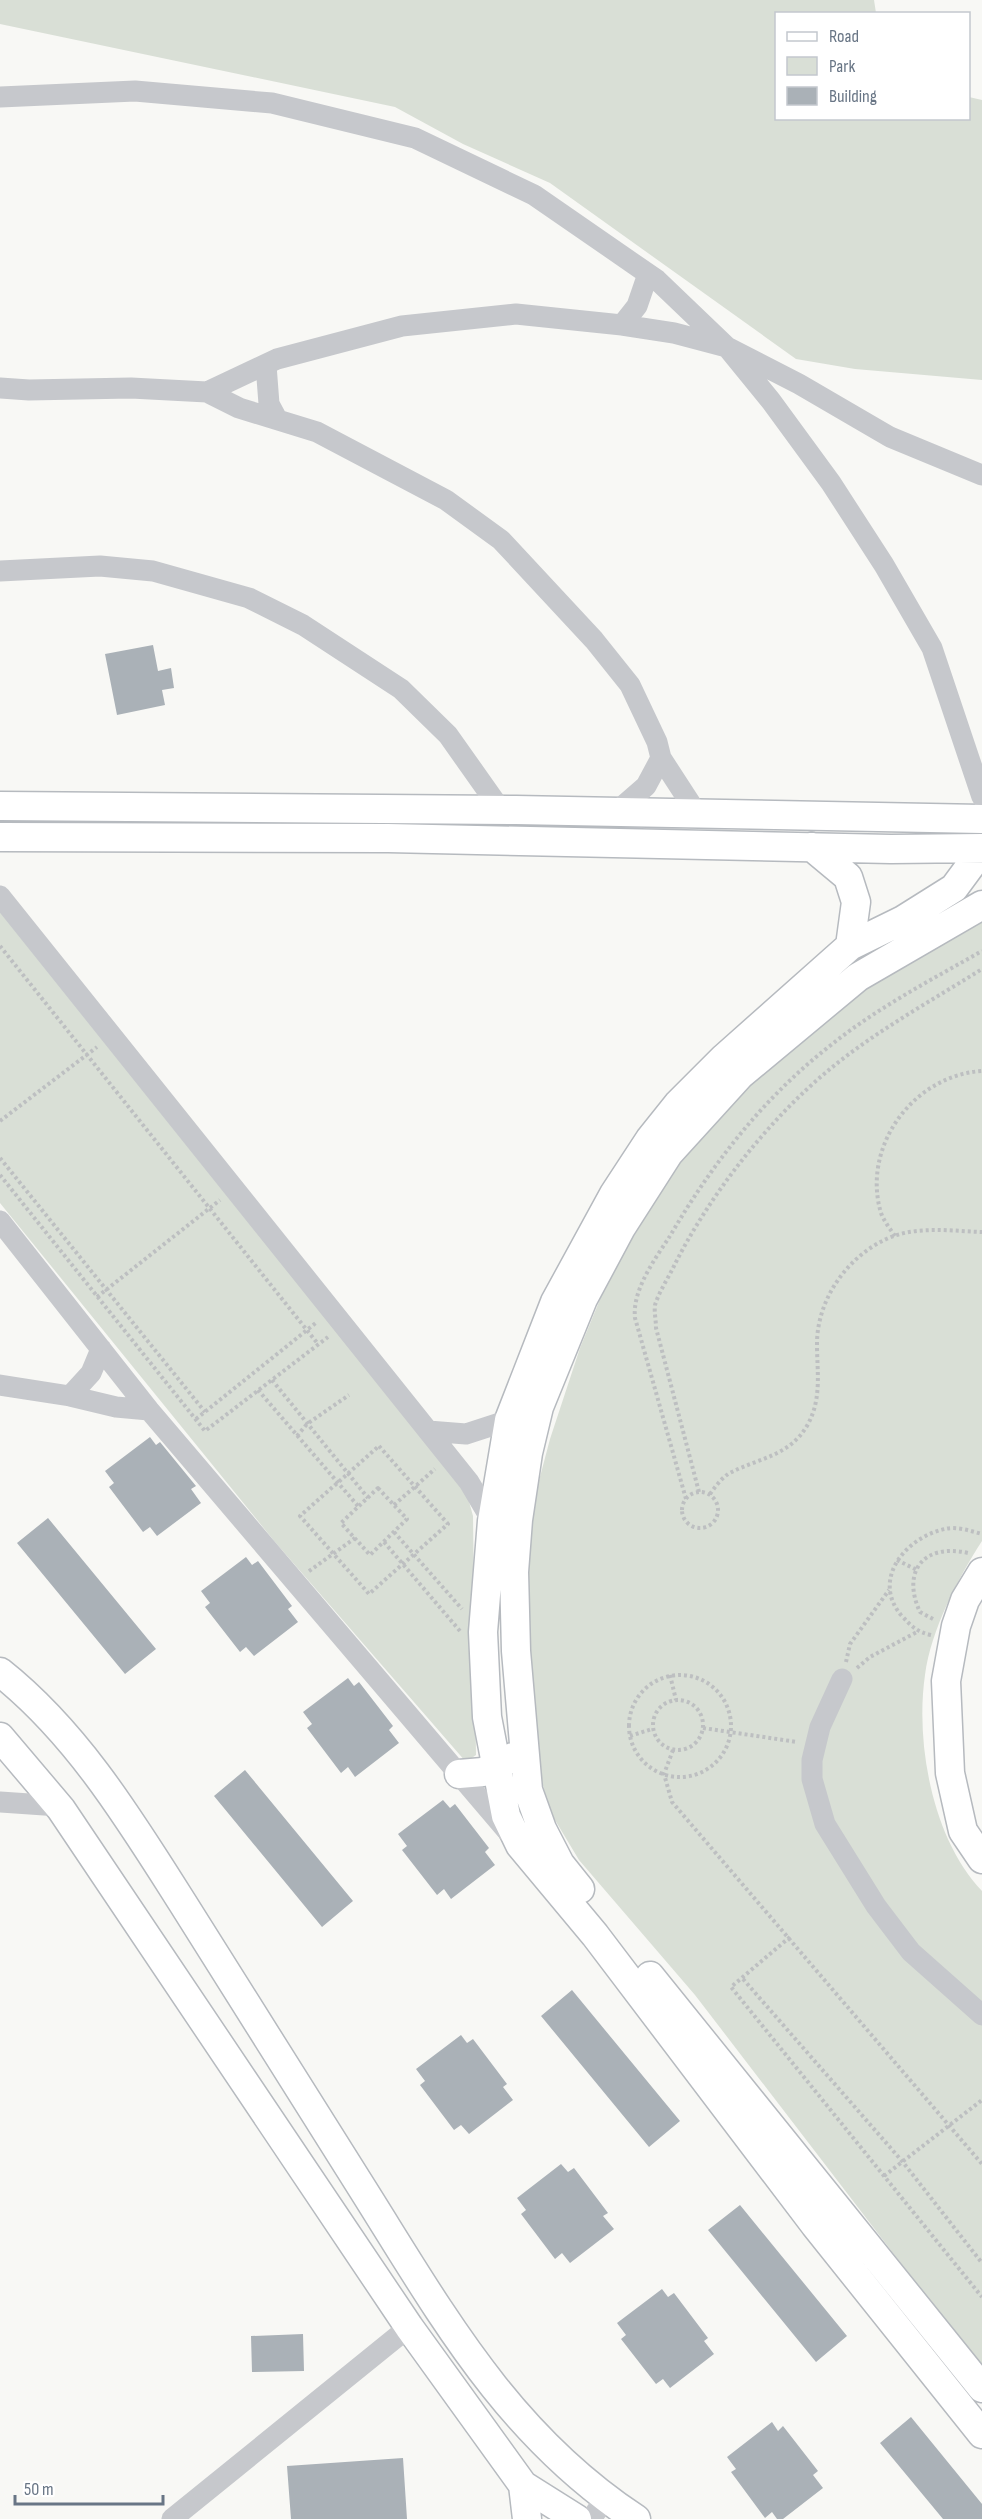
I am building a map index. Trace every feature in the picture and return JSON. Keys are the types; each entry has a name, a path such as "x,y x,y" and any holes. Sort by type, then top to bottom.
{"street":[{"path":"0,97 135,91 272,103 415,138 534,195 648,274 727,347 831,483 884,565 932,648 982,797"},
{"path":"622,325 638,306 648,274"},
{"path":"207,392 266,365 351,338 402,326 516,314 622,325 674,333 727,347 799,384 890,437 982,475"},
{"path":"266,365 269,404 277,419"},
{"path":"0,388 29,390 131,388 207,392 239,408 317,432 446,500 501,540 594,640 630,685 657,742 661,758 698,815"},
{"path":"0,571 100,566 153,571 249,598 294,620 400,689 448,735 501,810"},
{"path":"615,813 646,786 661,758"},
{"path":"0,806 501,810 982,819"},
{"path":"0,837 388,838 982,849"},
{"path":"812,847 848,877 856,902 850,946"},
{"path":"520,1845 506,1816 487,1717 483,1632 492,1521 509,1420 555,1302 604,1212 650,1139 678,1104 724,1058 850,946 903,920 954,888 982,849"},
{"path":"0,896 469,1482 492,1521"},
{"path":"982,906 858,977 740,1075 669,1153 583,1299 539,1407 528,1453 518,1520 514,1572 516,1652 528,1790 542,1829 560,1864 982,2388"},
{"path":"0,1221 149,1410 595,1935 815,2225 982,2434"},
{"path":"70,1396 91,1373 101,1349"},
{"path":"0,1385 70,1396 116,1407 149,1410"},
{"path":"428,1431 466,1434 509,1420"},
{"path":"978,1563 954,1632 946,1681 950,1773 963,1831 982,1859"},
{"path":"0,1672 61,1728 144,1841 476,2367 598,2509 634,2518"},
{"path":"842,1679 820,1727 815,1745 812,1779 825,1824 876,1906 911,1952 982,2015"},
{"path":"0,1737 59,1806 409,2326 523,2485 577,2519"},
{"path":"459,1774 483,1772 525,1750"},
{"path":"0,1802 59,1806"},
{"path":"182,2516 409,2326"},
{"path":"523,2485 527,2519"}],"path":[{"path":"0,946 318,1344"},
{"path":"686,1499 699,1492 710,1494 717,1503 719,1514 714,1523 704,1529 693,1527 684,1520 682,1509 686,1499 635,1318 634,1307 648,1272 702,1182 752,1119 776,1094 830,1045 880,1010 982,951"},
{"path":"699,1492 656,1328 655,1307 692,1230 718,1190 802,1094 823,1075 883,1031 982,969"},
{"path":"0,1121 105,1041"},
{"path":"895,1236 882,1215 876,1180 880,1155 889,1134 898,1119 922,1093 968,1072 982,1071"},
{"path":"0,1158 205,1412"},
{"path":"0,1175 205,1431 337,1330"},
{"path":"97,1297 228,1194"},
{"path":"710,1494 726,1475 779,1454 807,1425 816,1402 819,1366 817,1343 824,1305 845,1270 867,1251 895,1236 928,1230 982,1232"},
{"path":"196,1419 325,1316"},
{"path":"272,1380 368,1498"},
{"path":"258,1390 358,1506"},
{"path":"297,1436 307,1424 349,1395"},
{"path":"379,1446 448,1524 369,1594 300,1516 348,1474 379,1446"},
{"path":"394,1505 449,1457"},
{"path":"378,1488 394,1505 407,1520 370,1555 341,1523 378,1488"},
{"path":"916,1632 896,1608 889,1589 890,1574 897,1560 916,1544 946,1528 982,1534"},
{"path":"394,1532 483,1632"},
{"path":"294,1582 354,1538"},
{"path":"384,1542 484,1660"},
{"path":"954,1632 920,1612 913,1590 917,1570 929,1554 943,1550 978,1563"},
{"path":"897,1560 917,1570"},
{"path":"842,1679 849,1644 889,1589"},
{"path":"842,1679 870,1657 916,1632 954,1632"},
{"path":"689,1674 701,1678 720,1693 731,1715 731,1732 725,1752 708,1769 684,1777 664,1774 649,1767 640,1758 630,1736 629,1724 636,1700 653,1682 670,1675 689,1674"},
{"path":"670,1675 676,1700"},
{"path":"676,1700 694,1706 701,1715 703,1728 699,1739 690,1748 674,1750 657,1740 652,1729 654,1717 660,1706 676,1700"},
{"path":"703,1728 815,1745"},
{"path":"630,1736 652,1729"},
{"path":"674,1750 664,1774 672,1802 951,2124 982,2164"},
{"path":"790,1936 731,1987 982,2297"},
{"path":"743,1979 902,2162 982,2263"},
{"path":"884,2176 982,2100"}],"green space":[{"path":"0,0 874,0 876,12 775,12 775,120 970,120 970,97 982,100 982,380 855,369 796,359 550,183 463,144 395,107 0,24"},
{"path":"0,905 465,1487 473,1516 476,1755 466,1762 275,1542 0,1203"},
{"path":"982,920 982,1541 955,1588 933,1640 925,1675 923,1731 931,1790 940,1818 965,1870 982,1891 982,2369 695,1995 579,1860 549,1810 535,1752 527,1622 531,1511 550,1439 580,1348 601,1297 630,1242 682,1159 744,1091 800,1038 872,984"}],"building":[{"path":"153,645 158,671 171,668 174,688 162,690 165,705 117,715 105,654"},
{"path":"150,1437 156,1445 160,1442 196,1486 191,1489 201,1503 157,1536 150,1527 143,1532 109,1487 114,1483 105,1471"},
{"path":"48,1518 156,1649 125,1674 17,1543"},
{"path":"246,1557 252,1565 258,1561 292,1606 288,1609 298,1622 254,1656 246,1647 240,1652 205,1607 210,1603 201,1591"},
{"path":"348,1678 354,1686 359,1682 393,1726 389,1730 399,1743 355,1777 348,1767 341,1773 307,1728 312,1724 303,1712"},
{"path":"245,1770 353,1901 322,1927 214,1796"},
{"path":"443,1800 450,1808 455,1804 489,1848 485,1852 495,1865 451,1899 444,1889 437,1895 402,1850 407,1846 398,1834"},
{"path":"572,1990 680,2121 649,2147 541,2016"},
{"path":"461,2035 467,2043 473,2039 507,2084 503,2087 513,2100 469,2134 461,2125 454,2130 420,2085 425,2081 416,2069"},
{"path":"561,2164 568,2172 574,2168 608,2213 603,2216 614,2229 570,2263 562,2253 555,2259 521,2214 526,2210 517,2198"},
{"path":"740,2205 847,2336 816,2362 708,2230"},
{"path":"662,2289 668,2297 674,2293 708,2338 704,2341 714,2354 670,2388 663,2379 656,2384 621,2339 626,2335 617,2323"},
{"path":"303,2334 304,2371 252,2372 251,2336"},
{"path":"911,2417 982,2504 982,2519 943,2519 880,2443"},
{"path":"772,2422 778,2431 783,2426 818,2471 813,2475 823,2488 783,2519 777,2519 772,2512 765,2518 731,2472 736,2469 727,2457"},
{"path":"403,2458 407,2519 291,2519 287,2466"}]}
